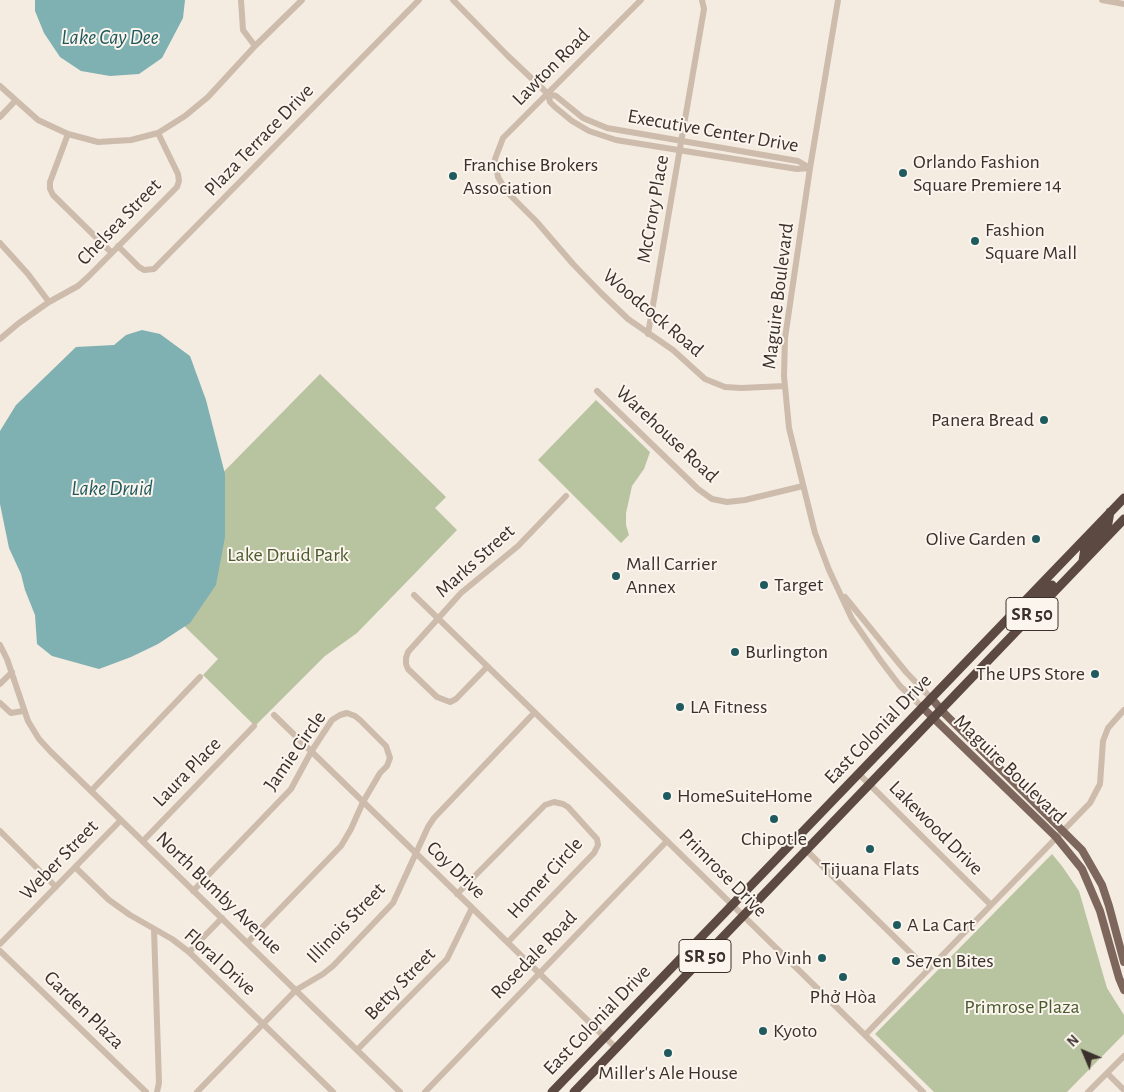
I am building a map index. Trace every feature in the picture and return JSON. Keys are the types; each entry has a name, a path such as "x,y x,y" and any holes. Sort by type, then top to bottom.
{"highway":[{"name":"East Colonial Drive","path":"552,1092 1124,498"},
{"path":"1083,561 1085,548 1108,523 1110,512"},
{"name":"East Colonial Drive","path":"574,1092 1124,519"},
{"path":"1018,629 1019,618 1072,564 1075,549"}],"main road":[{"name":"Maguire Boulevard","path":"931,698 1082,850 1102,885 1110,906 1124,962"},
{"name":"Maguire Boulevard","path":"922,707 1056,837 1082,869 1092,890 1124,990"}],"street":[{"path":"241,0 243,30 255,46"},
{"path":"0,86 38,120 68,134 98,142 131,140 158,133 185,116 208,96 302,0"},
{"name":"Plaza Terrace Drive","path":"118,246 139,267 144,270 154,269 419,0"},
{"name":"Executive Center Drive","path":"453,0 548,94 556,96 579,116 611,129 798,161 810,168"},
{"name":"Lawton Road","path":"495,163 503,138 641,0"},
{"name":"McCrory Place","path":"648,334 704,8 702,0"},
{"name":"Maguire Boulevard","path":"838,0 810,168 785,338 784,386 788,428 815,534 829,570 852,618 881,662 900,686 922,707"},
{"path":"1102,0 1124,4"},
{"name":"Executive Center Drive","path":"548,94 550,102 575,123 594,133 616,140 797,169 810,168"},
{"path":"0,116 15,101"},
{"name":"Chelsea Street","path":"0,340 18,323 49,302 78,286 177,187 179,181 178,174 158,133"},
{"path":"68,134 50,182 50,189 53,195 112,253"},
{"name":"Woodcock Road","path":"495,163 498,177 506,190 573,264 628,319 673,350 711,382 725,387 740,388 784,386"},
{"path":"0,243 28,274 49,302"},
{"name":"Warehouse Road","path":"597,391 698,490 712,500 727,502 744,500 803,486"},
{"name":"Marks Street","path":"487,667 456,699 450,702 437,696 408,669 406,658 408,652 460,593 518,546 566,496"},
{"name":"Maguire Boulevard","path":"839,590 906,672 931,698"},
{"name":"Primrose Drive","path":"414,595 923,1092"},
{"name":"North Bumby Avenue","path":"0,645 12,672 23,711 39,739 400,1092"},
{"path":"0,684 12,672"},
{"name":"Weber Street","path":"91,791 200,677"},
{"path":"0,703 11,713 23,711"},
{"path":"865,1035 1090,803 1100,784 1103,741 1108,728 1124,710"},
{"name":"Jamie Circle","path":"194,891 280,802 291,789 311,752 332,720 347,713 360,720 386,746 390,758 387,766 380,773 362,802"},
{"name":"Illinois Street","path":"197,1092 296,990 333,966 393,903 434,818 534,713"},
{"name":"Coy Drive","path":"274,715 616,1048"},
{"name":"Laura Place","path":"143,841 254,726"},
{"name":"Lakewood Drive","path":"859,774 991,905"},
{"path":"247,942 341,846 351,829 362,802"},
{"name":"Homer Circle","path":"457,894 545,805 554,802 568,807 592,832 597,839 598,845 594,853 508,942"},
{"name":"Weber Street","path":"0,944 121,820"},
{"path":"0,831 56,887"},
{"path":"802,832 806,850 928,970"},
{"name":"Rosedale Road","path":"425,1092 667,841"},
{"name":"Floral Drive","path":"75,868 108,900 189,952 333,1092"},
{"name":"Betty Street","path":"358,1050 447,960 472,908"},
{"path":"189,952 222,918"},
{"path":"154,929 159,1083 157,1092"},
{"name":"Garden Plaza","path":"0,952 146,1092"},
{"path":"1088,1092 1124,1056"},
{"path":"1107,1073 1124,1090"}],"green space":[{"name":"Lake Druid Park","path":"320,374 446,497 435,508 457,530 357,633 325,656 255,726 203,675 218,659 127,570"},
{"path":"596,400 650,452 644,469 632,486 626,513 626,525 629,535 621,543 538,460"},
{"name":"Primrose Plaza","path":"1052,854 1079,891 1107,988 1124,1015 1124,1034 1067,1092 934,1092 875,1034"}],"water":[{"name":"Lake Cay Dee","path":"35,0 185,0 183,18 162,58 139,74 110,76 81,71 60,57 44,33 35,11"},
{"name":"Lake Druid","path":"142,330 160,334 190,356 206,400 225,474 225,537 216,585 190,623 158,644 99,669 52,656 37,644 35,615 21,574 9,548 0,504 0,431 16,405 76,347 114,345 126,335"}],"place":[{"name":"Orlando Fashion Square Premiere 14","path":"903,173"},
{"name":"Franchise Brokers Association","path":"453,176"},
{"name":"Fashion Square Mall","path":"975,241"},
{"name":"Panera Bread","path":"1044,420"},
{"name":"Olive Garden","path":"1036,539"},
{"name":"Mall Carrier Annex","path":"616,576"},
{"name":"Target","path":"764,585"},
{"name":"Burlington","path":"735,652"},
{"name":"The UPS Store","path":"1095,674"},
{"name":"LA Fitness","path":"680,707"},
{"name":"HomeSuiteHome","path":"667,796"},
{"name":"Chipotle","path":"774,819"},
{"name":"Tijuana Flats","path":"870,849"},
{"name":"A La Cart","path":"897,925"},
{"name":"Pho Vinh","path":"822,958"},
{"name":"Se7en Bites","path":"896,961"},
{"name":"Phở Hòa","path":"843,977"},
{"name":"Kyoto","path":"763,1031"},
{"name":"Miller's Ale House","path":"668,1053"}]}
